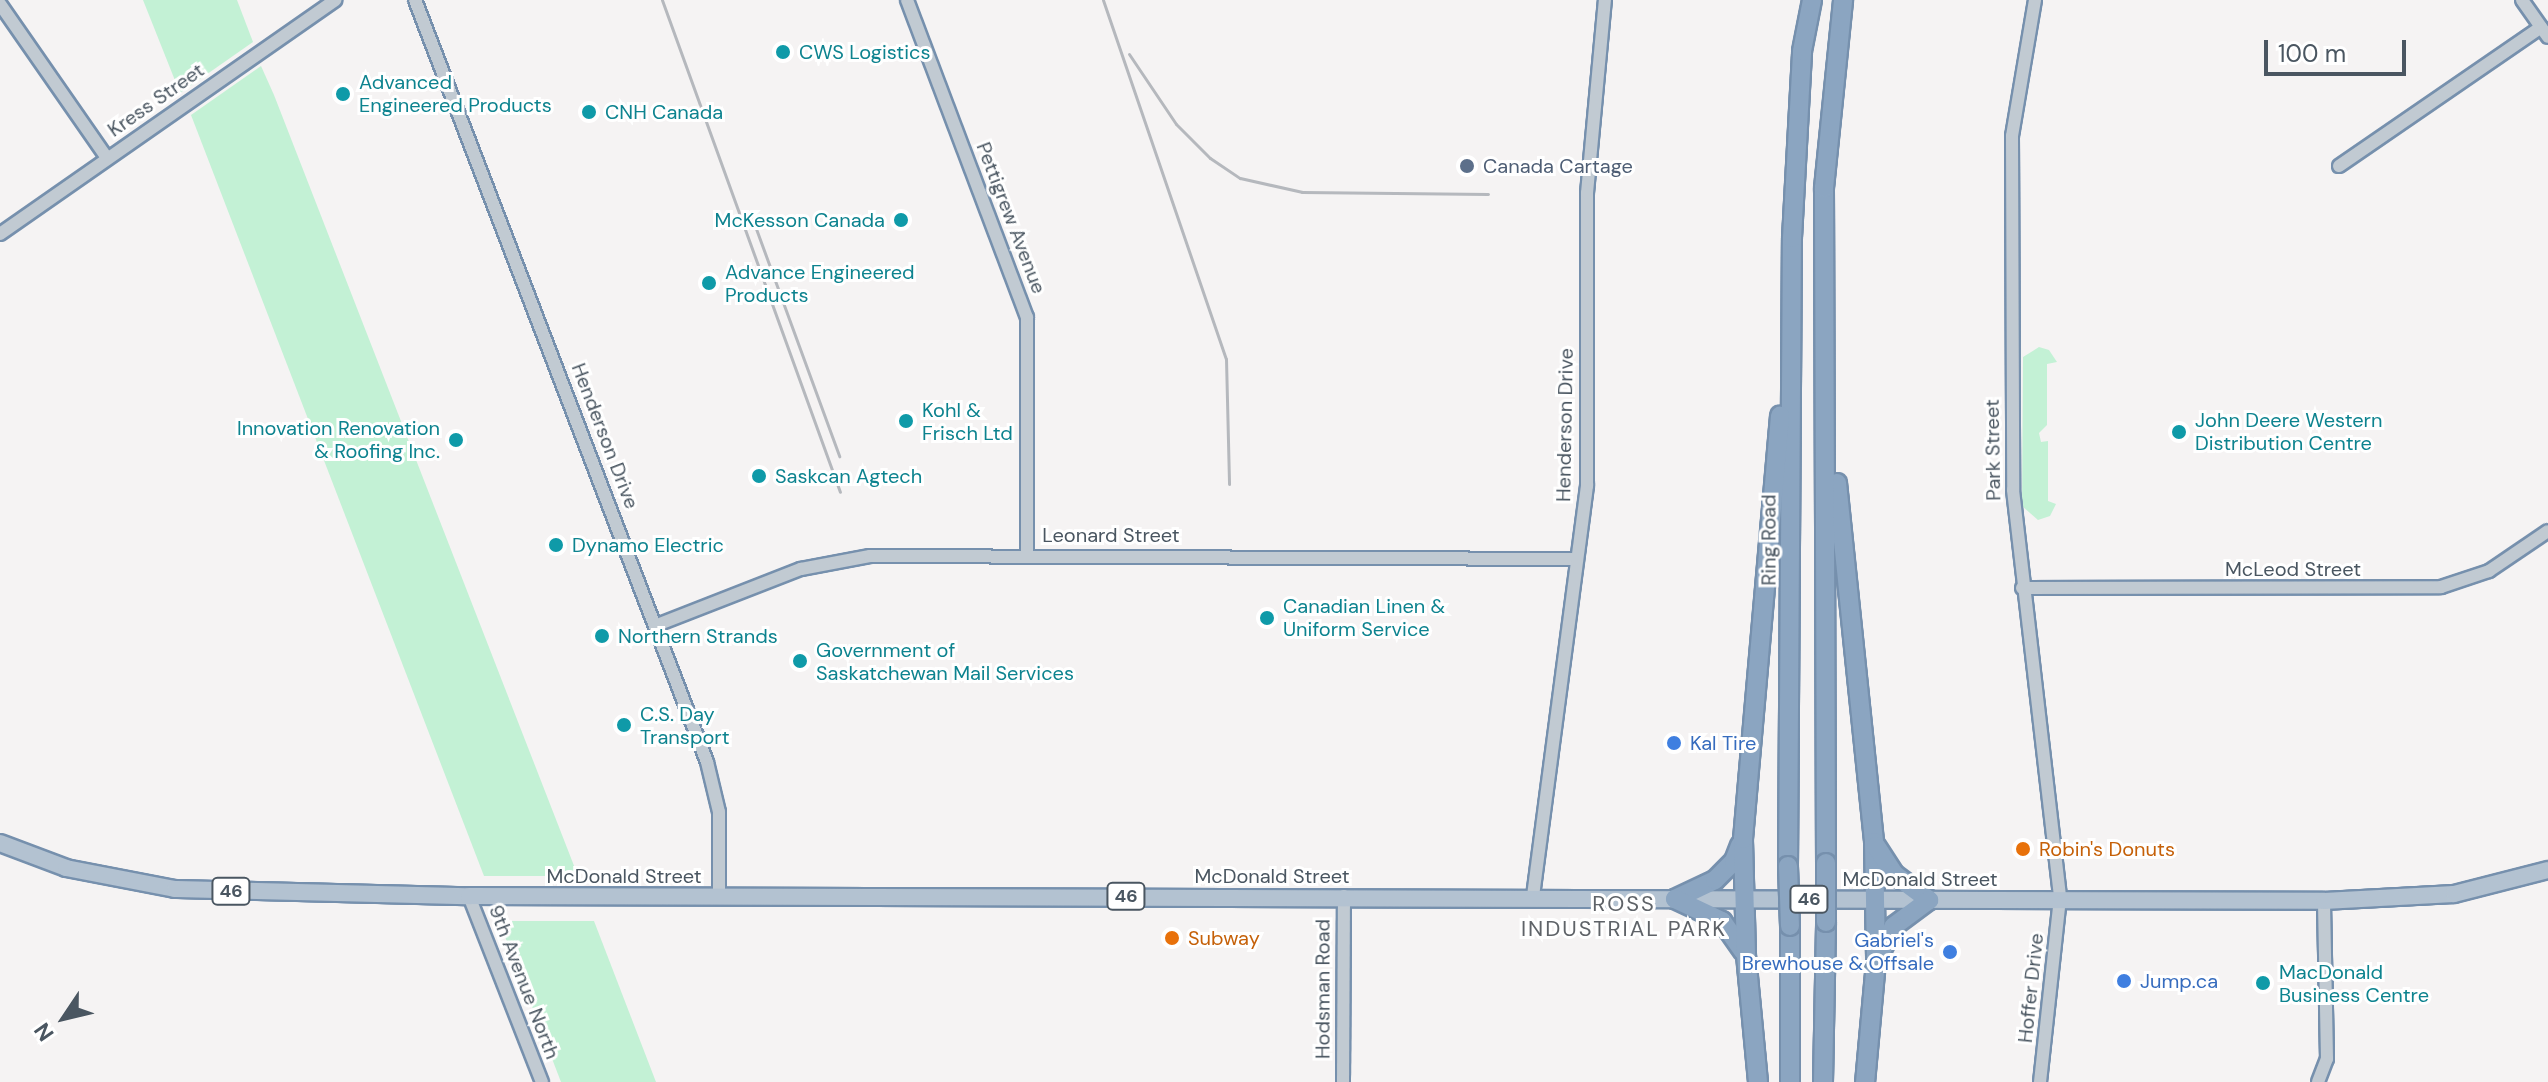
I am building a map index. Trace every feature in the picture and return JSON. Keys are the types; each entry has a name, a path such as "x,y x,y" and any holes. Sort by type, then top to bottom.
{"highway":[{"name":"Ring Road","path":"1790,1082 1788,866 1792,238 1802,51 1812,0"},
{"path":"1823,1082 1826,922 1824,188 1843,0"},
{"path":"1758,1082 1742,898 1743,839 1792,238"},
{"path":"1826,356 1874,842 1876,962 1865,1082"},
{"path":"1675,899 1703,889 1726,871 1743,839"},
{"path":"1874,842 1894,874 1929,900 1894,926 1876,962"},
{"path":"1675,899 1722,921 1746,955"}],"main road":[{"name":"McDonald Street","path":"0,843 66,868 175,889 469,896 1533,896 2324,901 2454,894 2548,870"}],"street":[{"name":"Kress Street","path":"0,234 335,0"},
{"name":"Henderson Drive","path":"415,0 657,625 719,812 719,896"},
{"name":"Pettigrew Avenue","path":"907,0 1027,317 1027,555"},
{"name":"Henderson Drive","path":"1533,896 1587,486 1587,193 1605,0"},
{"name":"Park Street","path":"2035,0 2012,136 2013,490 2060,898"},
{"path":"2339,166 2544,32 2522,0"},
{"path":"0,4 107,158"},
{"name":"McLeod Street","path":"2022,588 2441,587 2489,571 2548,531"},
{"name":"Leonard Street","path":"657,625 801,569 838,560 1027,555 1577,559"},
{"name":"9th Avenue North","path":"469,896 542,1082"},
{"name":"Hodsman Road","path":"1343,1082 1344,896"},
{"name":"Hoffer Drive","path":"2040,1082 2060,898"},
{"path":"2318,1082 2327,1059 2324,901"}],"green space":[{"path":"143,0 237,0 253,42 180,93"},
{"path":"261,66 578,876 484,876 191,115"},
{"path":"2039,347 2049,350 2057,362 2047,364 2047,425 2039,433 2041,442 2048,441 2048,501 2056,504 2050,516 2038,520 2022,506 2023,357"},
{"path":"499,921 594,921 656,1082 561,1082"}],"railway":[{"path":"662,0 840,492"},
{"path":"1103,0 1226,359 1229,484"},
{"path":"1129,54 1176,124 1210,158 1240,178 1302,192 1488,194"},
{"path":"751,215 839,456"}],"place":[{"name":"CWS Logistics","path":"783,52"},
{"name":"Advanced Engineered Products","path":"343,94"},
{"name":"CNH Canada","path":"589,112"},
{"name":"Canada Cartage","path":"1467,166"},
{"name":"McKesson Canada","path":"901,220"},
{"name":"Advance Engineered Products","path":"709,283"},
{"name":"Kohl & Frisch Ltd","path":"906,421"},
{"name":"John Deere Western Distribution Centre","path":"2179,432"},
{"name":"Innovation Renovation & Roofing Inc.","path":"456,440"},
{"name":"Saskcan Agtech","path":"759,476"},
{"name":"Dynamo Electric","path":"556,545"},
{"name":"Canadian Linen & Uniform Service","path":"1267,618"},
{"name":"Northern Strands","path":"602,636"},
{"name":"Government of Saskatchewan Mail Services","path":"800,661"},
{"name":"C.S. Day Transport","path":"624,725"},
{"name":"Kal Tire","path":"1674,743"},
{"name":"Robin's Donuts","path":"2023,849"},
{"name":"Subway","path":"1172,938"},
{"name":"Gabriel's Brewhouse & Offsale","path":"1950,952"},
{"name":"Jump.ca","path":"2124,981"},
{"name":"MacDonald Business Centre","path":"2263,983"}],"district":[{"name":"ROSS INDUSTRIAL PARK","path":"1624,916"}]}
